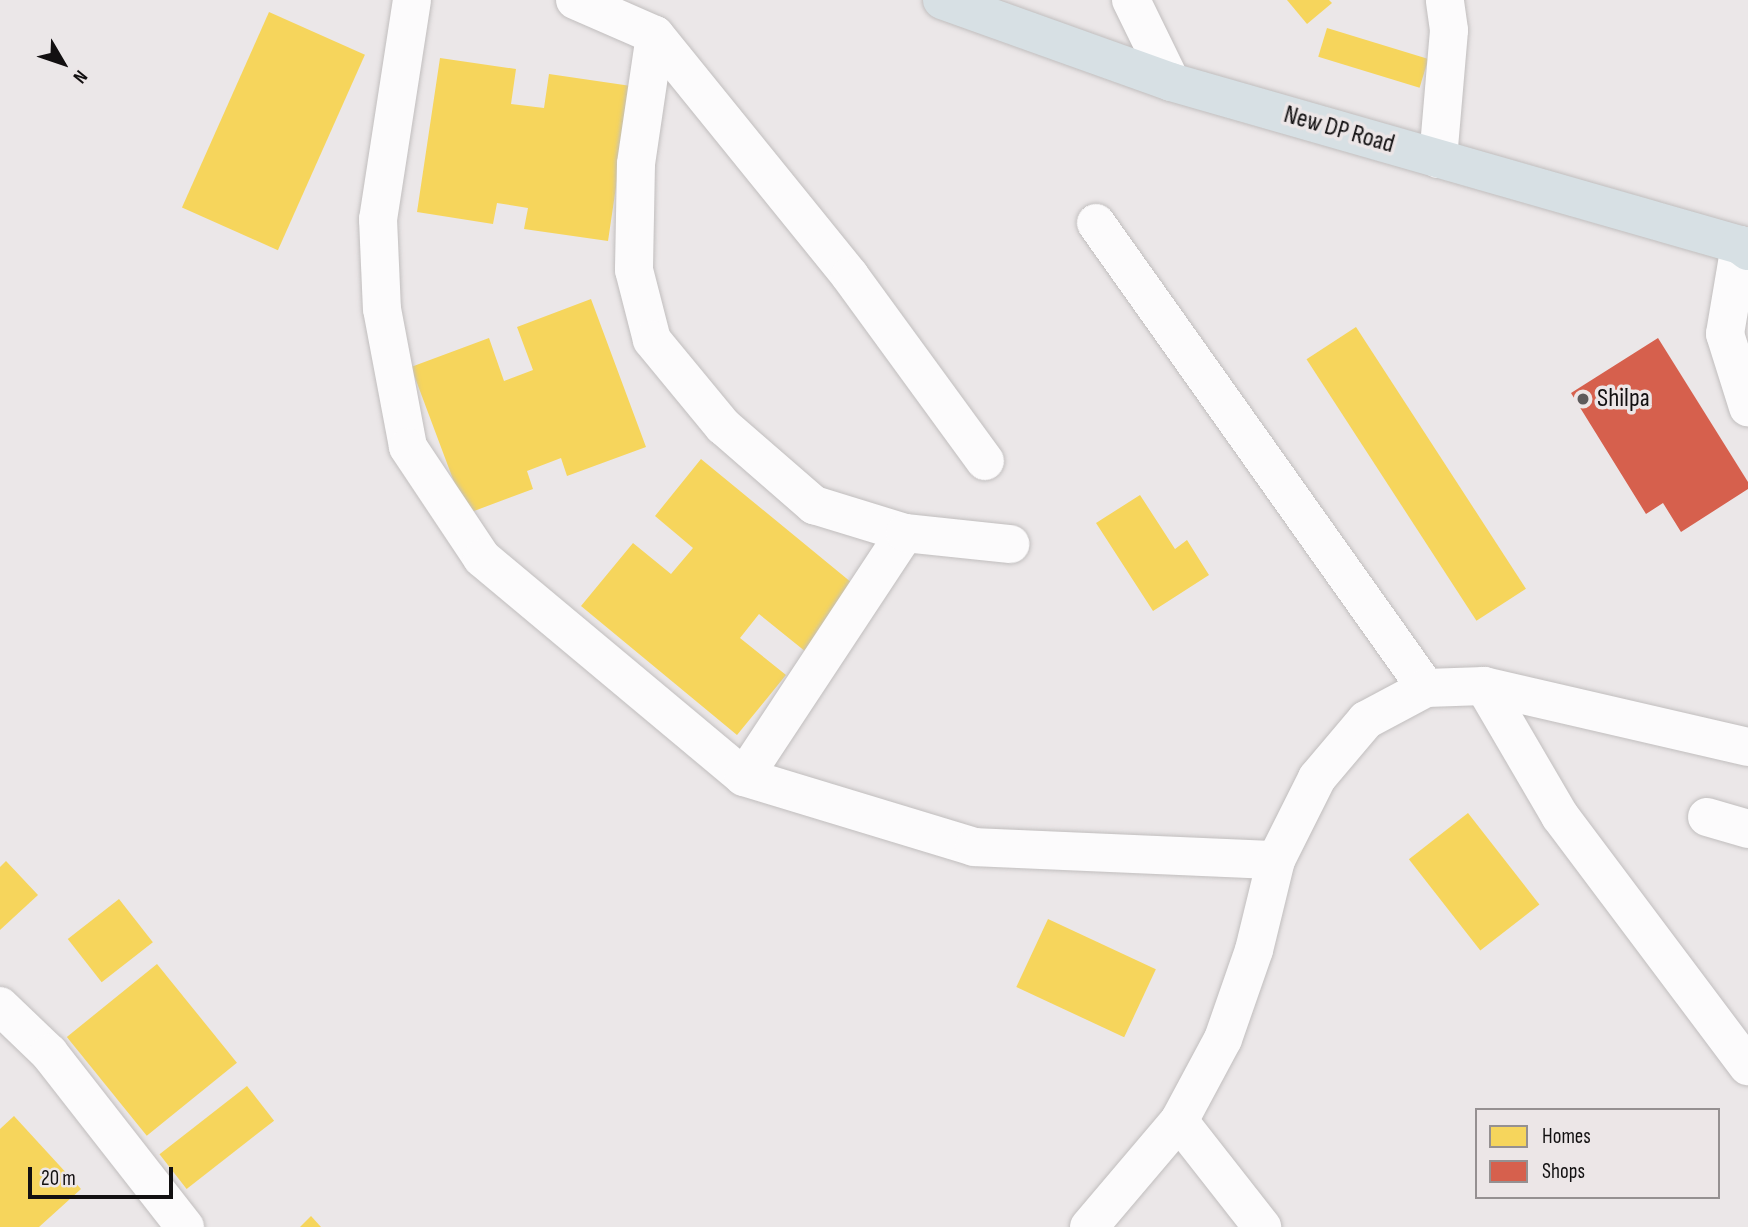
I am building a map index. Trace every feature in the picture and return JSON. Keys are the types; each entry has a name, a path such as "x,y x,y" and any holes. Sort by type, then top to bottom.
{"main road":[{"name":"New DP Road","path":"942,0 1007,12 1171,82 1745,246"}],"street":[{"path":"412,0 378,219 382,309 408,447 482,558 744,777 974,847 1276,860"},
{"path":"575,0 655,35 850,276 985,461"},
{"path":"1132,0 1171,82"},
{"path":"1438,159 1450,30 1445,0"},
{"path":"655,35 636,164 634,270 652,340 723,426 814,505 905,533 1010,544"},
{"path":"1096,223 1426,688"},
{"path":"1745,246 1725,334 1748,407"},
{"path":"744,777 905,533"},
{"path":"1484,686 1560,816 1748,1066"},
{"path":"1089,1227 1179,1121 1223,1039 1254,950 1276,860 1317,778 1366,720 1426,688 1484,686 1748,747"},
{"path":"1707,817 1748,829"},
{"path":"0,1006 49,1053 185,1227"},
{"path":"1179,1121 1262,1227"}],"building: Homes":[{"path":"1287,0 1329,0 1332,3 1307,24"},
{"path":"269,12 365,55 278,250 182,207"},
{"path":"1327,28 1428,59 1420,88 1318,57"},
{"path":"440,58 516,69 511,104 544,108 549,74 631,86 608,241 524,229 528,208 497,203 493,224 417,212"},
{"path":"591,299 646,447 567,476 561,458 527,471 533,489 466,514 411,367 489,338 504,381 533,370 517,327"},
{"path":"1356,327 1526,589 1476,621 1307,359"},
{"path":"701,459 863,592 811,656 759,614 740,638 786,675 737,735 581,606 633,543 671,574 693,548 655,516"},
{"path":"1140,495 1175,549 1187,540 1209,575 1153,611 1096,523"},
{"path":"1468,813 1539,904 1480,951 1409,859"},
{"path":"6,861 38,895 0,930 0,867"},
{"path":"119,899 153,942 102,982 68,939"},
{"path":"1048,919 1156,969 1124,1037 1016,987"},
{"path":"157,964 237,1063 147,1136 67,1037"},
{"path":"247,1086 274,1121 187,1189 160,1154"},
{"path":"14,1116 81,1189 39,1227 0,1227 0,1129"},
{"path":"311,1216 321,1227 300,1227"}],"building: Shops":[{"path":"1658,338 1748,482 1748,489 1681,532 1663,503 1646,514 1571,393"}],"place":[{"name":"Shilpa","path":"1583,399"}]}
